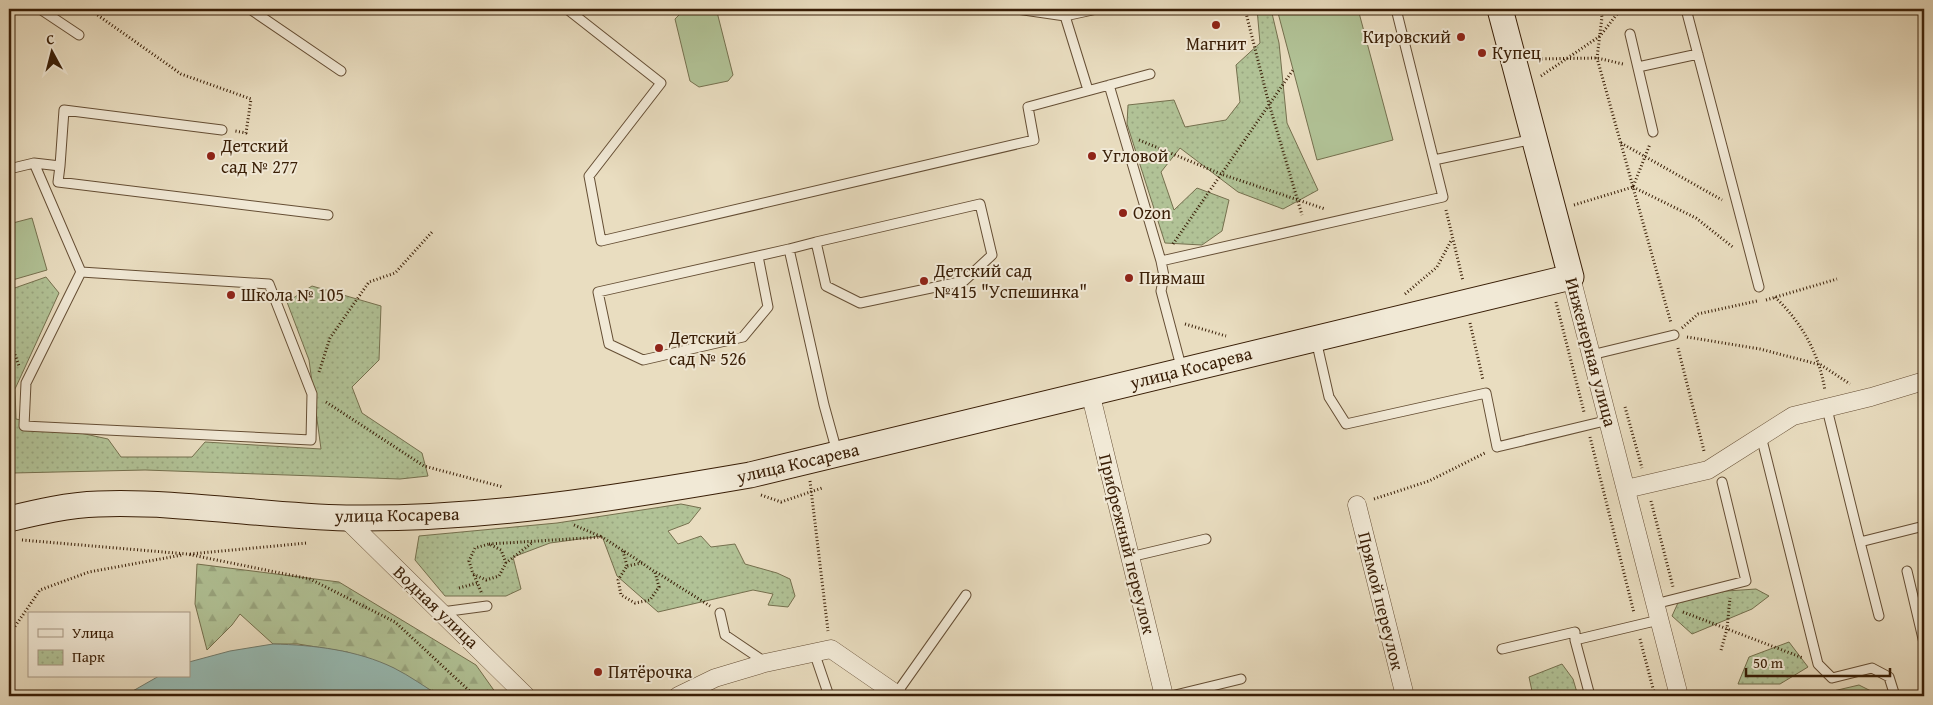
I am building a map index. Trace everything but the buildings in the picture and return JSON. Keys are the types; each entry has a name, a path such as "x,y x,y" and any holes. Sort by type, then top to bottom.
{"street":[{"name":"Инженерная улица","path":"1500,9 1528,56 1534,138 1561,280 1591,355 1679,696"},
{"name":"улица Косарева","path":"9,519 51,509 97,504 163,505 345,518 425,517 540,509 750,475 1315,337 1464,292 1561,280"},
{"path":"1626,489 1708,470 1793,416 1827,409 1924,382"},
{"name":"Прибрежный переулок","path":"1090,392 1164,696"},
{"name":"Прямой переулок","path":"1357,505 1405,696"},
{"name":"Водная улица","path":"345,518 526,696"},
{"path":"678,696 715,678 765,662 822,650 892,693"}],"lane":[{"path":"40,9 79,35"},
{"path":"250,9 341,71"},
{"path":"567,9 661,83 588,176 601,241 1034,140 1028,107 1150,74"},
{"path":"1017,9 1064,12 1096,9"},
{"path":"1161,261 1443,197 1396,9"},
{"path":"1686,9 1759,287"},
{"path":"1064,12 1088,90"},
{"path":"1630,34 1653,132"},
{"path":"1638,67 1698,54"},
{"path":"1109,85 1161,261 1164,276 1161,292 1182,370"},
{"path":"222,130 64,110 58,182 328,215"},
{"path":"1434,160 1534,138"},
{"path":"9,169 34,163 60,166"},
{"path":"34,163 81,272 26,383 24,426 311,440 312,394 269,284 81,272"},
{"path":"758,256 768,307 743,337 643,360 608,344 598,292 980,204 992,255 964,281 860,303 826,286 816,242"},
{"path":"789,249 824,405 838,454"},
{"path":"1591,355 1674,335"},
{"path":"1315,337 1329,397 1346,424 1486,393 1497,447 1609,420"},
{"path":"1827,409 1879,616"},
{"path":"1761,436 1818,664 1832,678 1872,668 1889,677 1895,696"},
{"path":"1575,640 1637,626 1676,598 1746,581 1722,482"},
{"path":"1860,542 1924,526"},
{"path":"1130,557 1206,539"},
{"path":"1907,571 1924,643"},
{"path":"892,693 966,595"},
{"path":"442,612 487,606"},
{"path":"720,613 725,635 765,662"},
{"path":"1502,650 1575,632 1575,640 1590,696"},
{"path":"822,650 829,696"},
{"path":"1171,696 1241,679"}],"path":[{"path":"89,9 181,74 251,99 246,133 222,130"},
{"path":"1245,9 1269,104 1305,227"},
{"path":"1600,9 1602,17 1597,58 1674,335 1708,470"},
{"path":"1541,76 1600,36 1621,9"},
{"path":"1528,56 1566,59 1597,58 1638,67"},
{"path":"1528,56 1541,76 1543,85"},
{"path":"1161,261 1293,70"},
{"path":"1633,187 1646,157 1653,132"},
{"path":"1122,133 1221,174 1297,198 1350,218"},
{"path":"1620,142 1739,210"},
{"path":"1573,206 1633,187 1696,218 1753,262"},
{"path":"1571,196 1575,215"},
{"path":"1443,197 1486,393"},
{"path":"432,232 395,273 369,282 330,338 312,394 424,466 508,489"},
{"path":"1405,294 1437,267 1453,238"},
{"path":"1674,335 1698,314 1776,298 1837,279"},
{"path":"1561,280 1587,426 1655,696"},
{"path":"1759,287 1776,298 1805,334 1821,366 1827,409"},
{"path":"1164,302 1186,325 1227,337"},
{"path":"1674,335 1760,349 1821,366 1871,397"},
{"path":"9,338 26,383"},
{"path":"1623,398 1679,611 1818,664"},
{"path":"1357,505 1429,481 1497,447"},
{"path":"808,461 812,492 822,650"},
{"path":"750,475 761,495 781,502 822,488"},
{"path":"540,509 623,550 720,613"},
{"path":"487,606 469,561 475,548 489,544 602,538"},
{"path":"22,540 187,554 310,579 395,622 475,696"},
{"path":"473,574 486,580 499,576 506,563 534,541"},
{"path":"9,635 40,590 89,572 187,554 307,543"},
{"path":"489,544 501,550 506,563"},
{"path":"623,550 627,566"},
{"path":"642,563 627,566 618,580 622,595 635,603 650,600 659,587 656,572"},
{"path":"460,588 477,583"},
{"path":"1721,650 1727,629 1731,585"}],"green space":[{"path":"712,9 717,12 733,75 728,81 699,87 690,81 675,19 682,12"},
{"path":"1257,9 1271,9 1279,43 1287,123 1318,190 1283,209 1238,192 1180,148 1161,172 1174,210 1197,188 1229,200 1222,231 1202,245 1165,243 1127,124 1128,105 1174,100 1185,127 1226,120 1240,102 1236,65 1260,43"},
{"path":"1277,9 1358,9 1393,140 1317,160"},
{"path":"32,218 47,270 9,281 9,224"},
{"path":"46,277 59,293 15,389 16,419 108,439 121,457 192,457 205,442 321,449 309,360 287,302 312,286 381,306 379,360 352,387 362,413 422,453 428,476 400,479 145,470 13,473 9,458 9,290"},
{"path":"681,504 701,508 689,523 668,531 678,544 701,536 711,547 735,544 745,564 777,573 790,579 795,596 788,607 768,605 773,594 753,590 658,612 617,576 602,536 550,543 513,557 521,589 506,596 445,596 415,560 419,536 557,523"},
{"path":"197,564 339,582 476,665 498,696 440,696 393,668 347,652 298,644 273,644 240,614 232,625 207,650 195,604"},
{"path":"1756,589 1769,596 1752,609 1692,634 1672,616 1682,594"},
{"path":"1789,642 1808,667 1780,684 1738,684 1749,657"},
{"path":"1562,664 1573,679 1578,696 1533,696 1529,677"},
{"path":"1859,685 1871,691 1872,696 1812,696"}],"water":[{"path":"273,644 320,647 350,653 394,668 440,696 124,696 156,678 190,678 190,662 230,651"}],"place":[{"name":"Магнит","path":"1216,25"},
{"name":"Кировский","path":"1461,37"},
{"name":"Купец","path":"1482,53"},
{"name":"Детcкий сад № 277","path":"211,156"},
{"name":"Угловой","path":"1092,156"},
{"name":"Ozon","path":"1123,213"},
{"name":"Пивмаш","path":"1129,278"},
{"name":"Детский сад №415 \"Успешинка\"","path":"924,281"},
{"name":"Школа № 105","path":"231,295"},
{"name":"Детcкий сад № 526","path":"659,348"},
{"name":"Пятёрочка","path":"598,672"}]}
